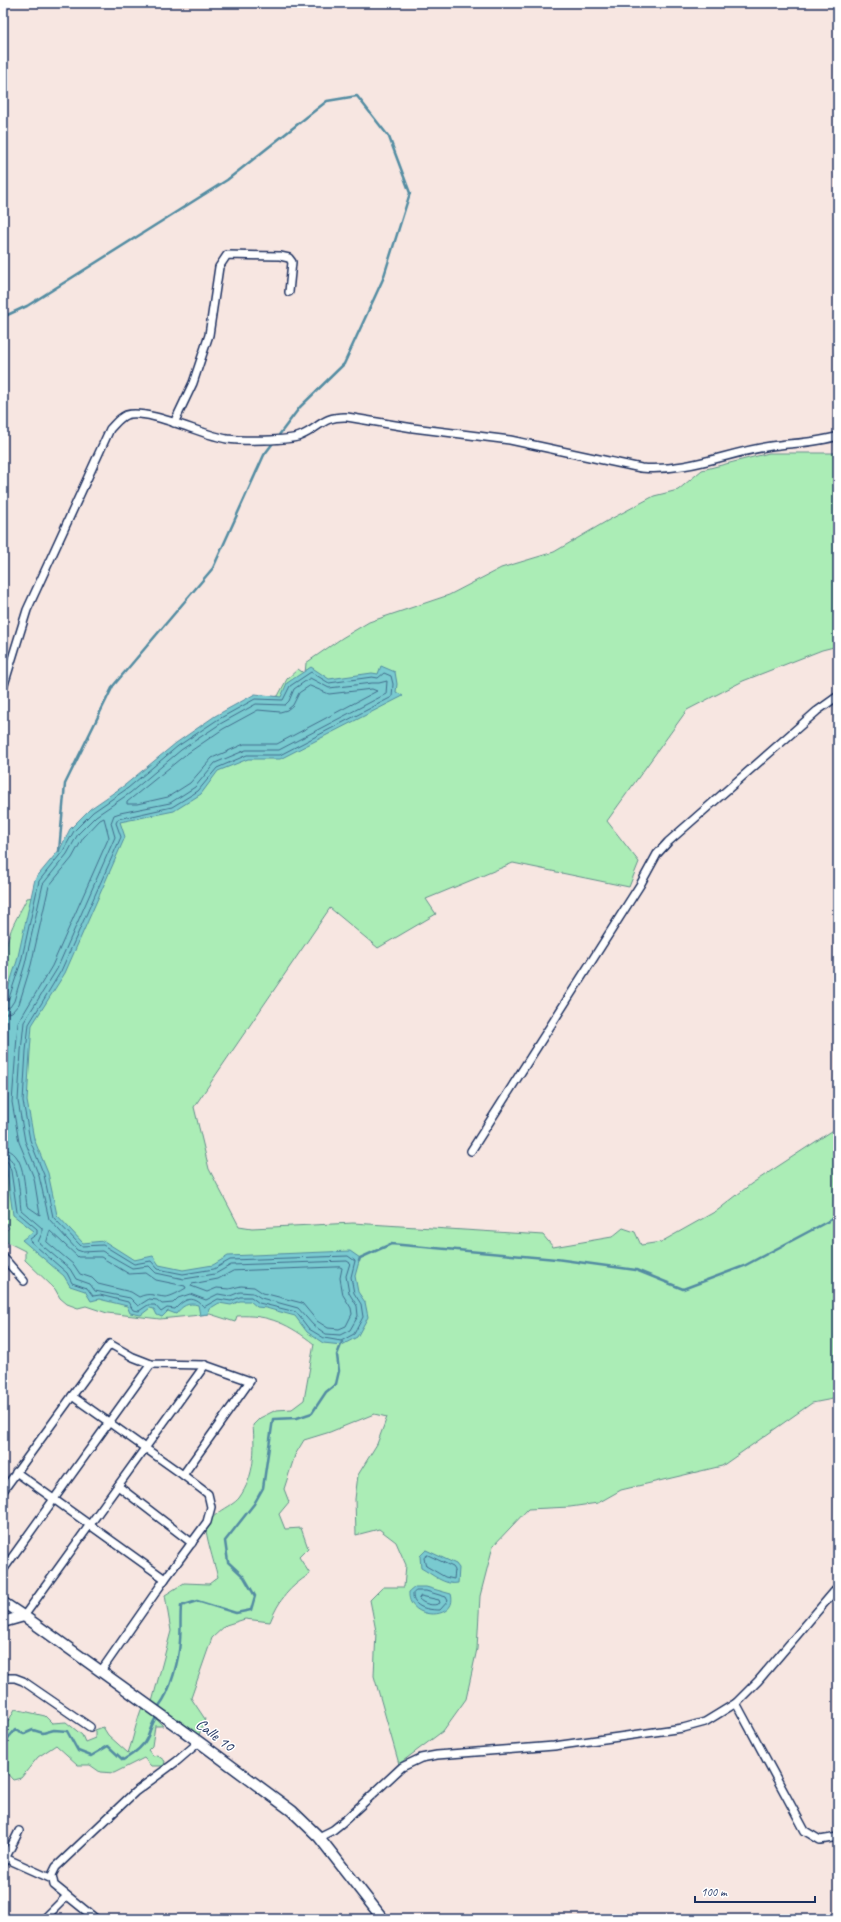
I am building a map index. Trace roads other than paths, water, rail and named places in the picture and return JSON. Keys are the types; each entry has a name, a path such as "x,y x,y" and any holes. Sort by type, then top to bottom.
{"main road":[{"path":"3,1622 24,1616"},
{"name":"Calle 10","path":"24,1616 292,1811 319,1836 384,1919"}],"street":[{"path":"174,423 193,383 209,335 219,267 222,260 228,255 280,256 289,258 292,262 289,292"},
{"path":"3,688 27,610 110,429 118,420 127,415 150,416 212,436 228,439 288,440 301,436 325,420 337,417 347,417 413,428 510,440 641,468 667,469 680,468 770,446 814,442 838,436"},
{"path":"471,1151 640,885 656,854 816,711 838,696"},
{"path":"3,1257 24,1281"},
{"path":"3,1491 110,1344 133,1357 151,1364 205,1365 250,1381 183,1475"},
{"path":"3,1570 151,1364"},
{"path":"24,1616 205,1365"},
{"path":"72,1396 208,1494 210,1507 207,1522 101,1671"},
{"path":"16,1472 165,1579"},
{"path":"118,1486 192,1543"},
{"path":"319,1836 333,1830 343,1822 402,1767 421,1758 436,1755 554,1746 683,1728 705,1722 736,1703 758,1681 838,1587"},
{"name":"Calle 10","path":"3,1602 24,1616"},
{"path":"3,1678 15,1678 23,1681 90,1727"},
{"path":"736,1703 806,1831 820,1840 838,1836"},
{"path":"96,1919 54,1885 52,1880 56,1867 124,1802 199,1742"},
{"path":"19,1831 4,1859 52,1880"},
{"path":"44,1919 67,1896"}],"water":[{"path":"381,666 395,672 397,684 396,692 403,696 280,759 248,759 218,771 201,794 174,811 120,822 125,837 65,973 32,1025 27,1101 34,1139 48,1173 57,1215 83,1243 104,1241 134,1260 153,1256 159,1265 183,1270 213,1265 228,1256 350,1251 360,1258 355,1276 358,1292 365,1302 368,1317 357,1337 342,1345 323,1343 307,1332 295,1316 257,1307 250,1301 240,1301 231,1305 219,1303 209,1309 208,1314 200,1315 198,1305 188,1304 176,1314 168,1311 162,1317 157,1315 154,1309 150,1308 141,1315 130,1313 127,1306 99,1299 91,1301 85,1291 70,1286 64,1276 22,1240 34,1231 13,1215 7,1172 3,1158 3,1004 17,961 35,879 60,849 70,829 90,809 125,785 176,743 215,716 255,694 281,697 287,683 311,667 329,679 372,673 378,674"},
{"path":"426,1550 456,1564 459,1568 458,1583 448,1583 443,1581 421,1568 420,1556"},
{"path":"415,1587 426,1587 451,1594 451,1603 448,1609 441,1613 432,1614 416,1608 411,1602 409,1592"}],"waterway":[{"path":"3,317 27,306 227,180 327,101 357,96 389,137 410,193 383,279 344,364 300,407 264,455 213,568 113,686 65,784 59,851"},
{"path":"359,1261 360,1258 391,1244 556,1259 636,1270 683,1289 744,1266 838,1216"},
{"path":"159,1706 171,1684 178,1657 181,1606 197,1601 236,1613 251,1610 255,1596 244,1577 228,1562 225,1541 254,1504 263,1488 273,1419 297,1418 312,1413 326,1392 336,1384 339,1371 337,1355 342,1342"},
{"path":"3,1744 15,1730 24,1734 33,1730 43,1733 54,1730 67,1731 78,1751 91,1756 108,1746 123,1760 141,1747 157,1716"},
{"path":"679,1919 702,1919"}]}
